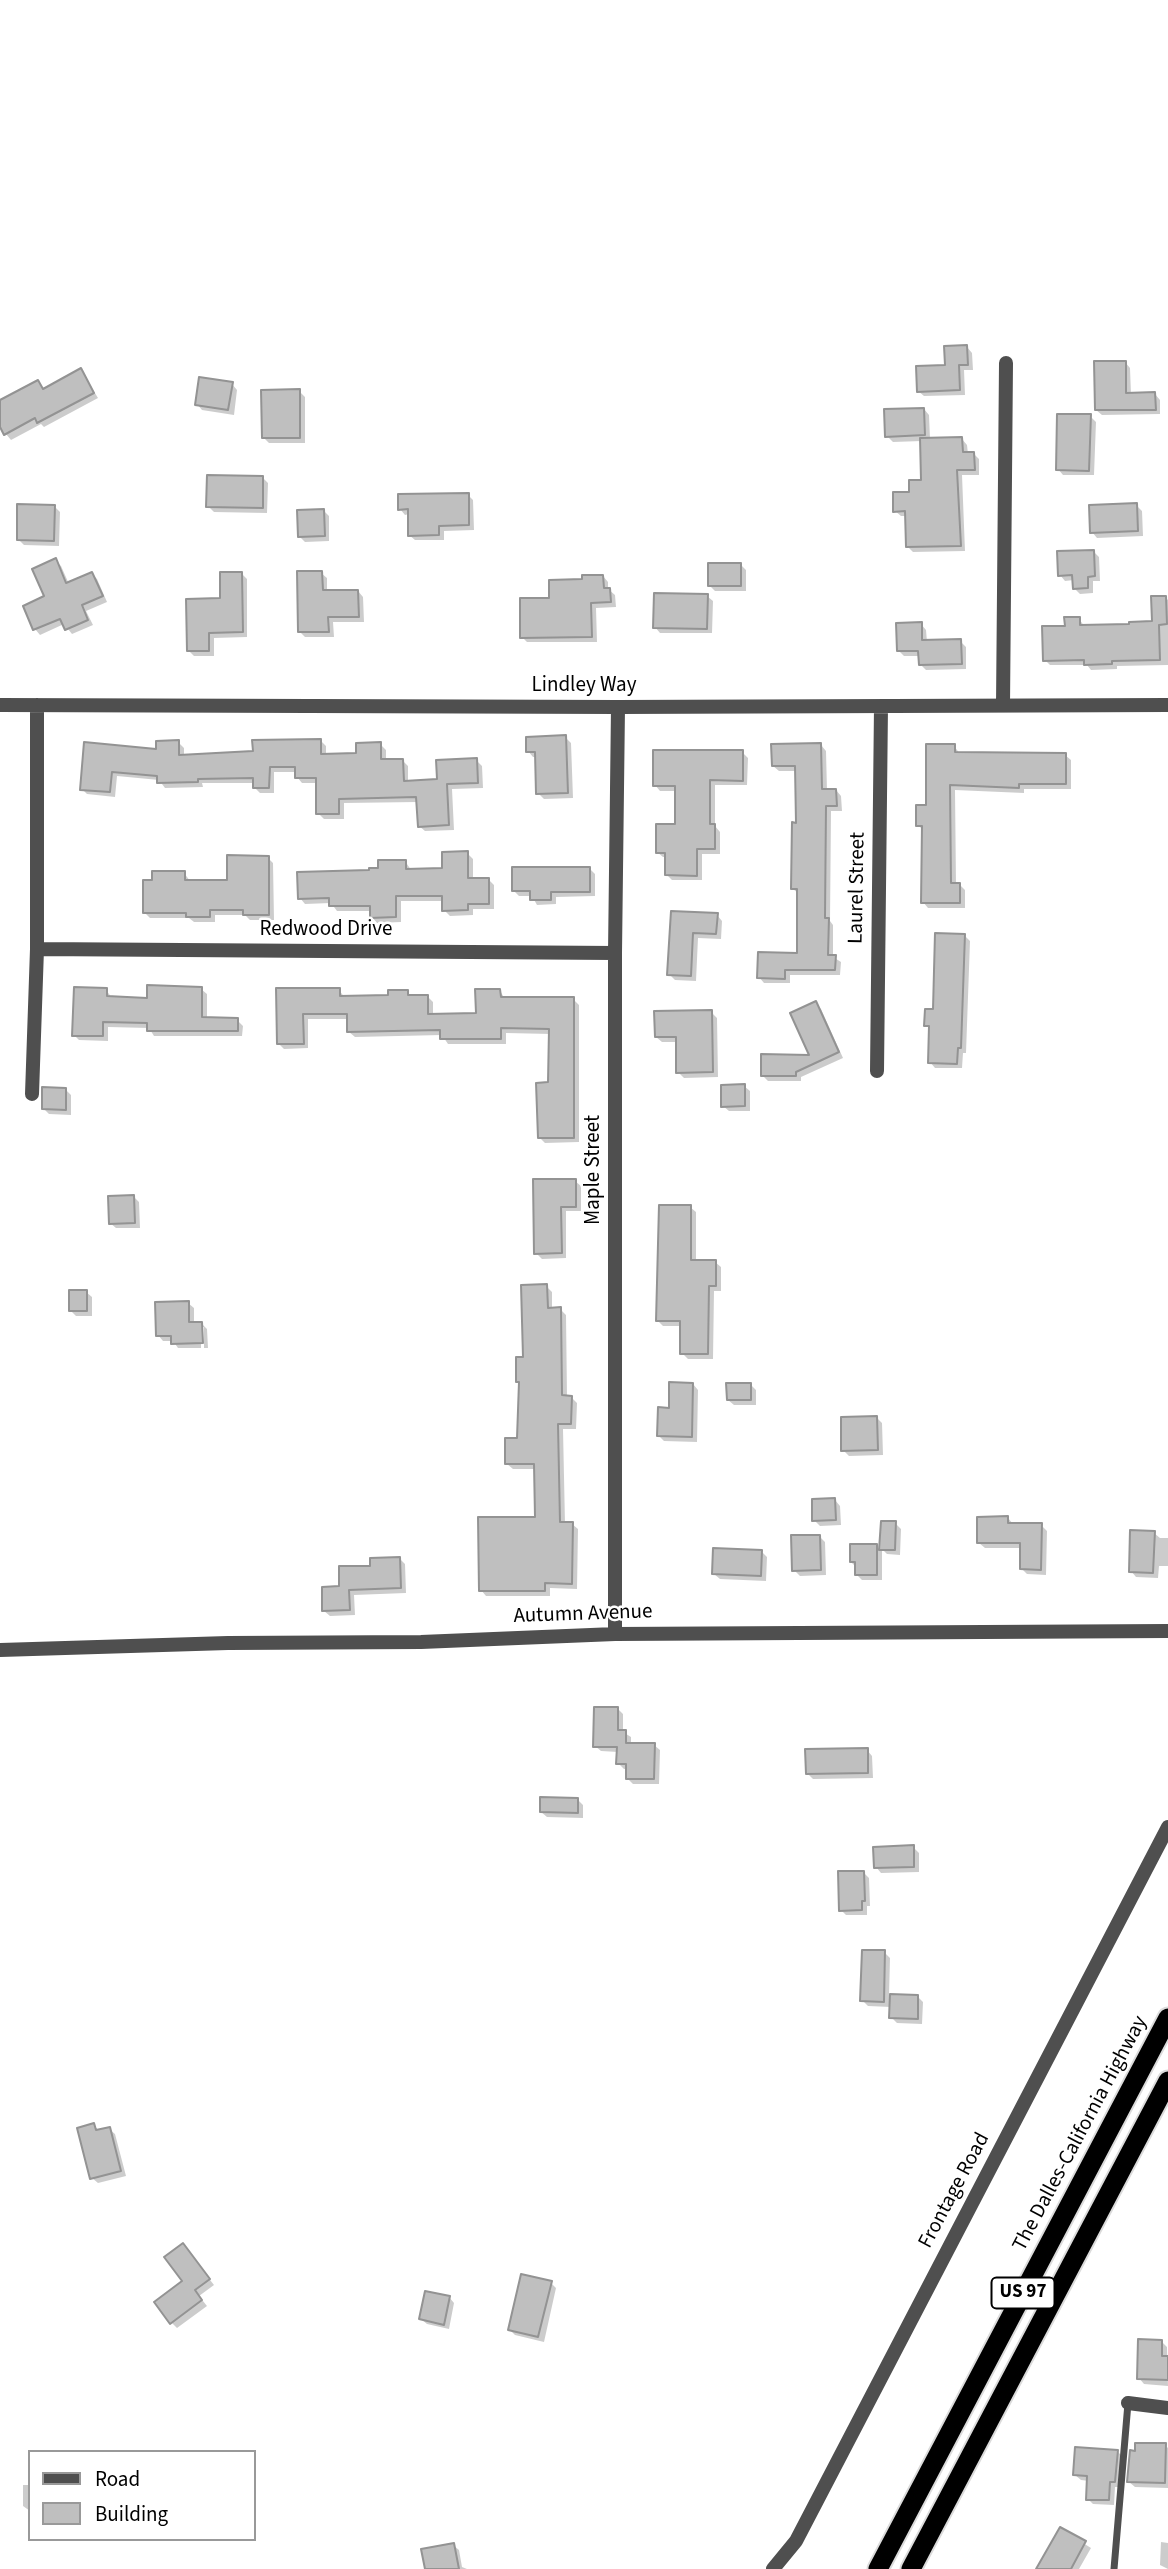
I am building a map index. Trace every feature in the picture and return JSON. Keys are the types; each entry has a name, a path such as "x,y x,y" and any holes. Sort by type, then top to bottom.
{"highway":[{"name":"The Dalles-California Highway","path":"878,2569 1168,2018"},
{"name":"US 97","path":"911,2569 1168,2081"}],"street":[{"path":"1003,705 1006,362"},
{"name":"Lindley Way","path":"0,705 1168,705"},
{"path":"32,1094 37,949 37,705"},
{"name":"Laurel Street","path":"877,1071 881,706"},
{"name":"Maple Street","path":"615,1634 615,953 618,707"},
{"name":"Redwood Drive","path":"37,949 615,953"},
{"name":"Autumn Avenue","path":"0,1650 228,1643 421,1642 615,1634 1168,1631"},
{"name":"Frontage Road","path":"773,2569 796,2541 1168,1827"},
{"path":"1128,2403 1168,2408"}],"lane":[{"path":"1114,2569 1128,2403"}],"building":[{"path":"967,345 968,365 959,365 960,390 917,392 916,366 945,365 944,346"},
{"path":"1094,361 1126,361 1126,393 1155,392 1156,410 1095,410"},
{"path":"81,368 94,393 37,423 35,418 4,435 0,427 0,400 38,380 43,389"},
{"path":"199,377 233,382 228,410 195,405"},
{"path":"300,389 300,438 262,438 261,390"},
{"path":"924,408 925,435 885,437 884,409"},
{"path":"1057,414 1091,414 1089,471 1056,470"},
{"path":"962,437 963,452 974,452 975,470 957,470 961,546 906,547 905,511 893,512 893,492 909,492 909,480 921,480 920,438"},
{"path":"207,475 263,476 263,508 206,507"},
{"path":"469,493 469,525 439,526 439,535 408,536 408,509 398,510 398,494"},
{"path":"1137,503 1138,531 1090,533 1089,505"},
{"path":"17,504 55,505 54,541 17,540"},
{"path":"324,509 325,536 298,537 297,510"},
{"path":"1094,550 1095,576 1088,577 1088,588 1073,589 1072,575 1058,576 1057,551"},
{"path":"56,558 66,583 92,572 103,596 82,605 88,620 65,630 60,619 33,630 23,606 44,596 32,569"},
{"path":"708,563 741,563 741,586 708,586"},
{"path":"297,571 322,571 323,590 358,590 359,617 328,617 329,632 298,632"},
{"path":"220,572 242,572 243,632 209,633 209,651 187,651 186,599 220,598"},
{"path":"582,575 603,575 604,588 610,588 611,602 591,603 592,637 520,638 520,598 549,598 549,580 582,579"},
{"path":"654,593 708,594 707,629 653,628"},
{"path":"1151,596 1166,596 1167,624 1159,625 1160,660 1112,661 1112,664 1084,665 1084,660 1043,661 1042,626 1065,626 1064,617 1080,617 1080,625 1152,621"},
{"path":"922,622 922,640 961,639 962,664 919,665 918,651 897,651 896,623"},
{"path":"566,735 568,793 536,794 535,752 526,752 526,737"},
{"path":"321,739 321,754 356,753 356,743 381,742 381,759 403,759 404,781 437,779 436,760 477,758 478,783 447,784 449,825 418,827 416,797 339,799 339,814 316,814 316,778 295,778 295,767 270,767 269,788 253,788 253,778 157,783 157,776 112,772 110,792 80,790 84,742 156,749 156,741 179,740 179,755 253,751 252,740"},
{"path":"821,743 822,789 836,789 837,806 826,806 825,918 829,918 828,955 836,955 835,970 785,970 785,979 757,978 758,952 797,953 797,889 791,889 792,822 796,823 795,766 772,766 771,744"},
{"path":"926,744 955,744 955,752 1066,753 1066,784 1019,784 1019,788 950,785 951,883 960,883 960,903 921,903 922,826 916,826 916,805 926,805"},
{"path":"653,750 743,750 743,781 710,780 710,824 715,824 715,849 697,849 697,876 665,875 665,853 656,853 656,824 675,824 675,786 653,786"},
{"path":"468,851 468,878 489,878 489,904 468,904 468,910 442,911 442,896 396,896 396,917 370,918 370,906 329,906 329,898 298,899 297,872 369,870 378,868 378,860 406,860 406,869 442,868 442,852"},
{"path":"227,855 269,856 269,915 243,915 243,910 210,910 210,917 186,917 186,913 143,913 143,880 152,880 152,871 185,871 185,880 227,880"},
{"path":"512,867 590,867 590,892 551,892 551,900 530,900 530,891 512,891"},
{"path":"671,911 718,913 716,934 693,933 691,976 667,975"},
{"path":"935,933 965,934 961,1048 958,1048 957,1064 928,1063 929,1026 924,1026 925,1009 933,1009"},
{"path":"147,985 202,987 202,1017 238,1018 238,1031 147,1031 147,1023 103,1022 103,1036 72,1036 74,987 107,988 107,996 147,998"},
{"path":"276,988 340,988 340,996 388,995 388,990 408,990 408,995 428,995 428,1014 476,1013 475,989 500,989 501,997 574,997 574,1138 538,1138 536,1083 548,1082 549,1029 501,1028 501,1039 440,1039 440,1030 347,1032 347,1014 303,1014 304,1044 277,1044"},
{"path":"816,1001 839,1052 796,1072 796,1076 761,1076 761,1054 809,1055 790,1013"},
{"path":"712,1010 713,1072 676,1073 676,1037 655,1037 654,1011"},
{"path":"745,1084 745,1106 721,1107 721,1085"},
{"path":"42,1087 66,1088 66,1110 42,1109"},
{"path":"533,1179 576,1179 576,1207 561,1207 562,1253 534,1254"},
{"path":"134,1195 135,1223 109,1224 108,1196"},
{"path":"659,1205 691,1205 691,1260 716,1260 716,1286 709,1286 708,1354 680,1354 680,1321 656,1321"},
{"path":"547,1284 548,1308 561,1307 562,1395 572,1396 571,1424 558,1424 560,1522 573,1522 572,1584 545,1583 545,1591 479,1591 478,1517 535,1517 534,1464 505,1464 505,1438 517,1438 519,1382 516,1382 516,1357 523,1357 521,1285"},
{"path":"69,1290 87,1290 87,1311 69,1311"},
{"path":"189,1301 189,1322 202,1322 203,1343 171,1344 171,1336 156,1336 155,1302"},
{"path":"669,1382 693,1383 692,1437 657,1436 658,1407 669,1408"},
{"path":"726,1383 751,1383 751,1400 727,1400"},
{"path":"877,1416 878,1450 841,1451 841,1417"},
{"path":"835,1498 836,1520 812,1521 812,1499"},
{"path":"1008,1516 1008,1523 1042,1523 1041,1570 1020,1569 1020,1543 977,1543 977,1517"},
{"path":"881,1521 896,1521 895,1550 879,1550"},
{"path":"1130,1530 1155,1531 1153,1573 1129,1572"},
{"path":"791,1535 820,1535 821,1570 792,1571"},
{"path":"850,1544 877,1544 877,1575 855,1575 855,1562 850,1562"},
{"path":"713,1548 762,1550 761,1576 712,1574"},
{"path":"400,1557 401,1588 349,1590 350,1610 322,1611 322,1587 339,1586 339,1566 370,1566 370,1558"},
{"path":"594,1707 618,1707 618,1730 626,1730 626,1743 655,1743 654,1779 626,1779 626,1764 616,1764 617,1747 593,1747"},
{"path":"868,1748 868,1773 806,1774 805,1749"},
{"path":"540,1797 578,1798 578,1813 540,1812"},
{"path":"914,1845 914,1867 874,1868 873,1847"},
{"path":"838,1871 864,1871 865,1901 862,1901 862,1910 839,1911"},
{"path":"862,1950 885,1950 884,2002 860,2001"},
{"path":"890,1994 918,1995 918,2019 889,2018"},
{"path":"94,2123 96,2130 110,2127 121,2171 90,2179 77,2128"},
{"path":"183,2243 210,2279 195,2290 202,2300 170,2324 154,2302 182,2281 164,2257"},
{"path":"521,2274 552,2281 538,2337 508,2330"},
{"path":"425,2291 450,2296 444,2325 419,2319"},
{"path":"1138,2339 1162,2340 1162,2356 1168,2356 1168,2380 1137,2379"},
{"path":"1135,2443 1166,2443 1165,2483 1127,2482 1130,2450 1135,2451"},
{"path":"1075,2447 1118,2450 1115,2482 1110,2482 1109,2500 1086,2500 1087,2476 1073,2475"},
{"path":"1060,2527 1086,2541 1071,2569 1036,2569"},
{"path":"454,2543 459,2569 425,2569 421,2549"}]}
